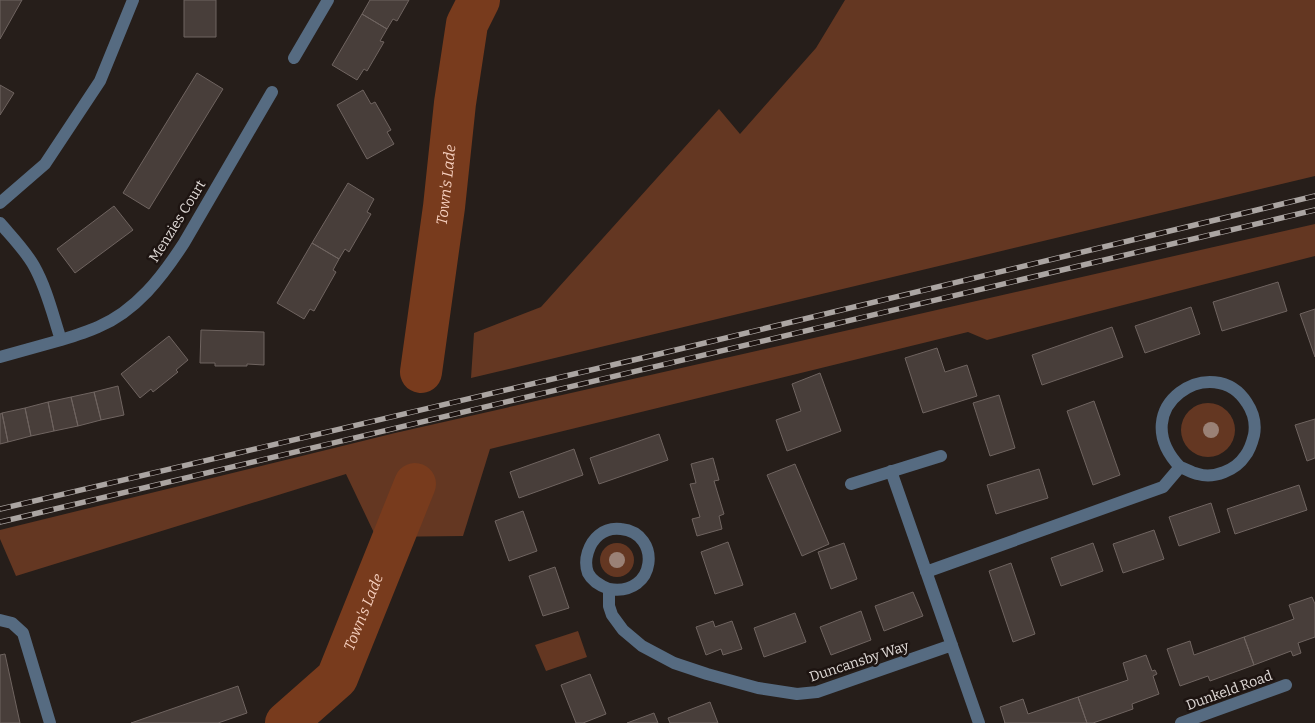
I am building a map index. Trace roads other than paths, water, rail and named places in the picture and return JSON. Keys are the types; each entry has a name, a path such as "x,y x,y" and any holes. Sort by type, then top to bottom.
{"street":[{"path":"0,203 46,164 100,81 133,0"},
{"path":"294,58 328,0"},
{"name":"Menzies Court","path":"0,358 98,327 116,318 138,301 170,265 184,244 272,92"},
{"path":"0,223 21,246 34,266 42,283 61,340"},
{"path":"1200,382 1216,382 1227,385 1244,398 1254,420 1253,438 1245,457 1235,466 1224,472 1212,475 1199,475 1180,467 1166,450 1162,437 1165,410 1173,397 1186,387 1200,382"},
{"path":"851,484 941,456"},
{"path":"926,572 1163,487 1180,467"},
{"path":"891,471 979,723"},
{"path":"615,528 623,529 632,532 644,542 649,565 641,580 635,586 618,591 609,589 600,585 588,573 588,552 592,542 600,534 615,528"},
{"name":"Duncansby Way","path":"609,589 609,606 612,616 623,630 642,646 674,663 707,674 780,692 797,694 817,692 952,645"},
{"path":"0,620 12,622 23,633 50,723"},
{"name":"Dunkeld Road","path":"1181,723 1286,685"}],"waterway":[{"name":"Town's Lade","path":"421,372 444,207 455,103 467,24 479,0"},
{"name":"Town's Lade","path":"286,723 337,678 415,484"}],"railway":[{"path":"0,509 659,354 1315,196"},
{"path":"0,522 1315,210"}]}
